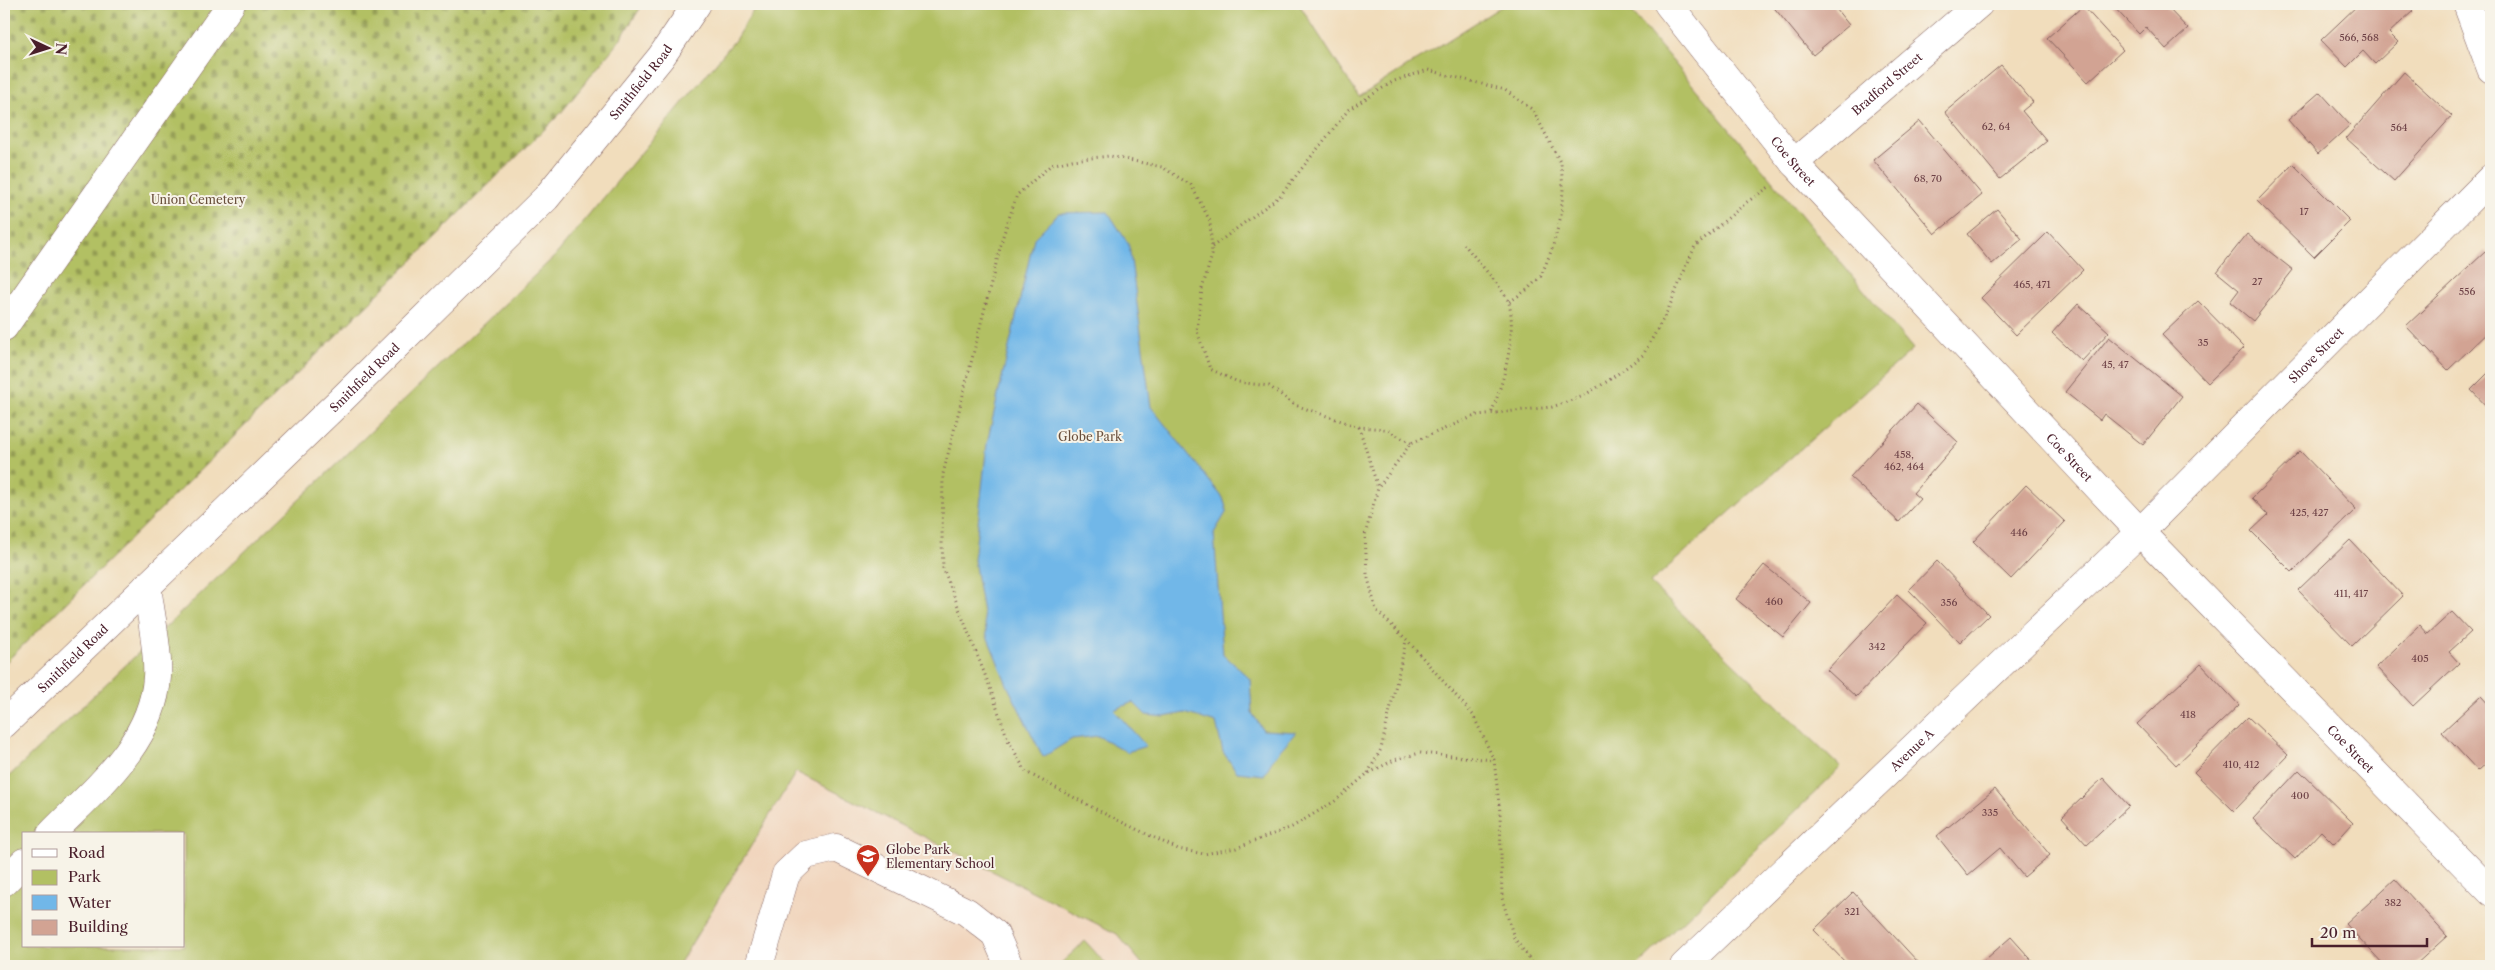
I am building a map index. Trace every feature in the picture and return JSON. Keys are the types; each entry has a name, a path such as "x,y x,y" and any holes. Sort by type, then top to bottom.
{"street":[{"path":"4,327 231,4"},
{"name":"Smithfield Road","path":"4,724 341,400 546,198 661,57 697,4"},
{"name":"Coe Street","path":"1668,4 1794,163 2140,532 2491,892"},
{"name":"Bradford Street","path":"1794,163 1978,4"},
{"path":"2467,4 2491,69"},
{"name":"Shove Street","path":"2140,532 2491,178"},
{"name":"Avenue A","path":"1684,966 2140,532"},
{"path":"53,832 120,763 151,713 158,676 147,586"},
{"path":"758,966 786,874 806,855 836,848 967,912 995,934 1009,966"},
{"path":"4,882 22,864"}],"path":[{"path":"1212,247 1280,196 1349,109 1394,81 1428,70 1505,90 1533,110 1561,164 1563,190 1561,216 1552,249 1541,276 1527,290 1509,302"},
{"path":"1411,443 1385,429 1359,427 1295,405 1269,386 1238,382 1210,369 1197,331 1202,289 1212,255 1210,221 1191,185 1162,167 1110,156 1072,160 1051,165 1017,195 1003,236 943,474 943,568 989,685 1008,740 1026,772 1178,849 1204,854 1236,848 1292,827 1335,801 1367,774 1394,760 1420,753 1494,760"},
{"path":"1534,966 1514,938 1502,898 1500,812 1494,760 1473,715 1406,640 1376,610 1366,574 1365,535 1378,488 1411,443 1477,415 1552,407 1581,397 1608,382 1643,355 1667,312 1696,246 1794,163"},
{"path":"1464,244 1509,302 1511,328 1504,376 1491,414"},
{"path":"1359,427 1378,488"},
{"path":"1367,774 1381,749 1406,640"}],"shaded area":[{"name":"Globe Park Elementary School","path":"795,772 1117,934 1144,966 678,966"}],"green space":[{"name":"Union Cemetery","path":"4,4 643,4 619,41 560,114 4,664"},
{"name":"Globe Park","path":"757,4 1299,4 1359,97 1505,4 1625,4 1913,349 1650,583 1841,767 1637,966 1144,966 1117,934 796,772 678,966 4,966 4,781 555,256 735,40"},
{"path":"1085,941 1108,966 1058,966"}],"water":[{"path":"1108,212 1129,245 1151,407 1223,498 1227,511 1214,533 1223,654 1250,679 1252,713 1263,730 1296,732 1275,756 1264,775 1237,772 1223,752 1216,723 1185,713 1164,717 1146,715 1133,702 1114,710 1146,746 1127,752 1098,736 1072,739 1043,757 1008,687 987,636 974,560 987,443 1034,238 1059,213"}],"building":[{"path":"1771,4 1832,4 1849,25 1813,55"},
{"path":"2111,4 2170,4 2167,7 2188,29 2166,49 2146,27 2139,34"},
{"path":"2359,4 2406,4 2413,11 2389,33 2398,42 2375,64 2363,51 2347,67 2321,40"},
{"path":"2083,6 2123,50 2088,82 2047,38"},
{"path":"2001,65 2033,102 2022,111 2047,141 2000,179 1945,112"},
{"path":"2404,72 2452,116 2394,181 2346,138"},
{"path":"2320,92 2350,125 2318,154 2288,120"},
{"path":"1920,121 1982,195 1935,234 1873,160"},
{"path":"2293,164 2350,221 2314,257 2257,201"},
{"path":"1997,209 2022,239 1992,264 1967,234"},
{"path":"2048,232 2083,270 2016,335 1981,298"},
{"path":"2247,234 2293,270 2253,321 2230,302 2239,290 2217,272"},
{"path":"2486,251 2491,257 2491,329 2448,370 2406,326"},
{"path":"2198,301 2244,348 2208,383 2162,335"},
{"path":"2078,304 2109,332 2082,361 2052,333"},
{"path":"2109,337 2182,396 2143,445 2104,414 2100,420 2065,392"},
{"path":"2491,370 2491,411 2471,390"},
{"path":"1917,404 1958,442 1913,493 1920,499 1899,522 1850,477"},
{"path":"2300,451 2356,509 2292,572 2251,531 2268,515 2252,498"},
{"path":"2026,485 2065,522 2011,579 1973,542"},
{"path":"2350,540 2403,596 2352,646 2298,590"},
{"path":"1937,561 1989,615 1960,643 1909,590"},
{"path":"1764,565 1811,603 1783,637 1736,599"},
{"path":"1897,595 1927,623 1856,697 1827,670"},
{"path":"2452,612 2471,632 2449,652 2459,663 2413,706 2376,667 2420,625 2428,634"},
{"path":"2201,664 2239,705 2176,765 2137,724"},
{"path":"2481,696 2491,707 2491,759 2478,771 2442,732"},
{"path":"2248,717 2288,755 2234,811 2194,772"},
{"path":"2299,770 2353,823 2334,844 2321,831 2295,859 2253,819"},
{"path":"2103,778 2129,806 2087,845 2062,817"},
{"path":"1995,789 2050,855 2024,877 2000,848 1968,875 1937,836"},
{"path":"2395,879 2447,936 2414,966 2385,966 2346,924"},
{"path":"1853,892 1918,962 1913,966 1849,966 1814,930"},
{"path":"2011,937 2037,966 1978,966"}],"place":[{"name":"Globe Park Elementary School","path":"868,877"}]}
